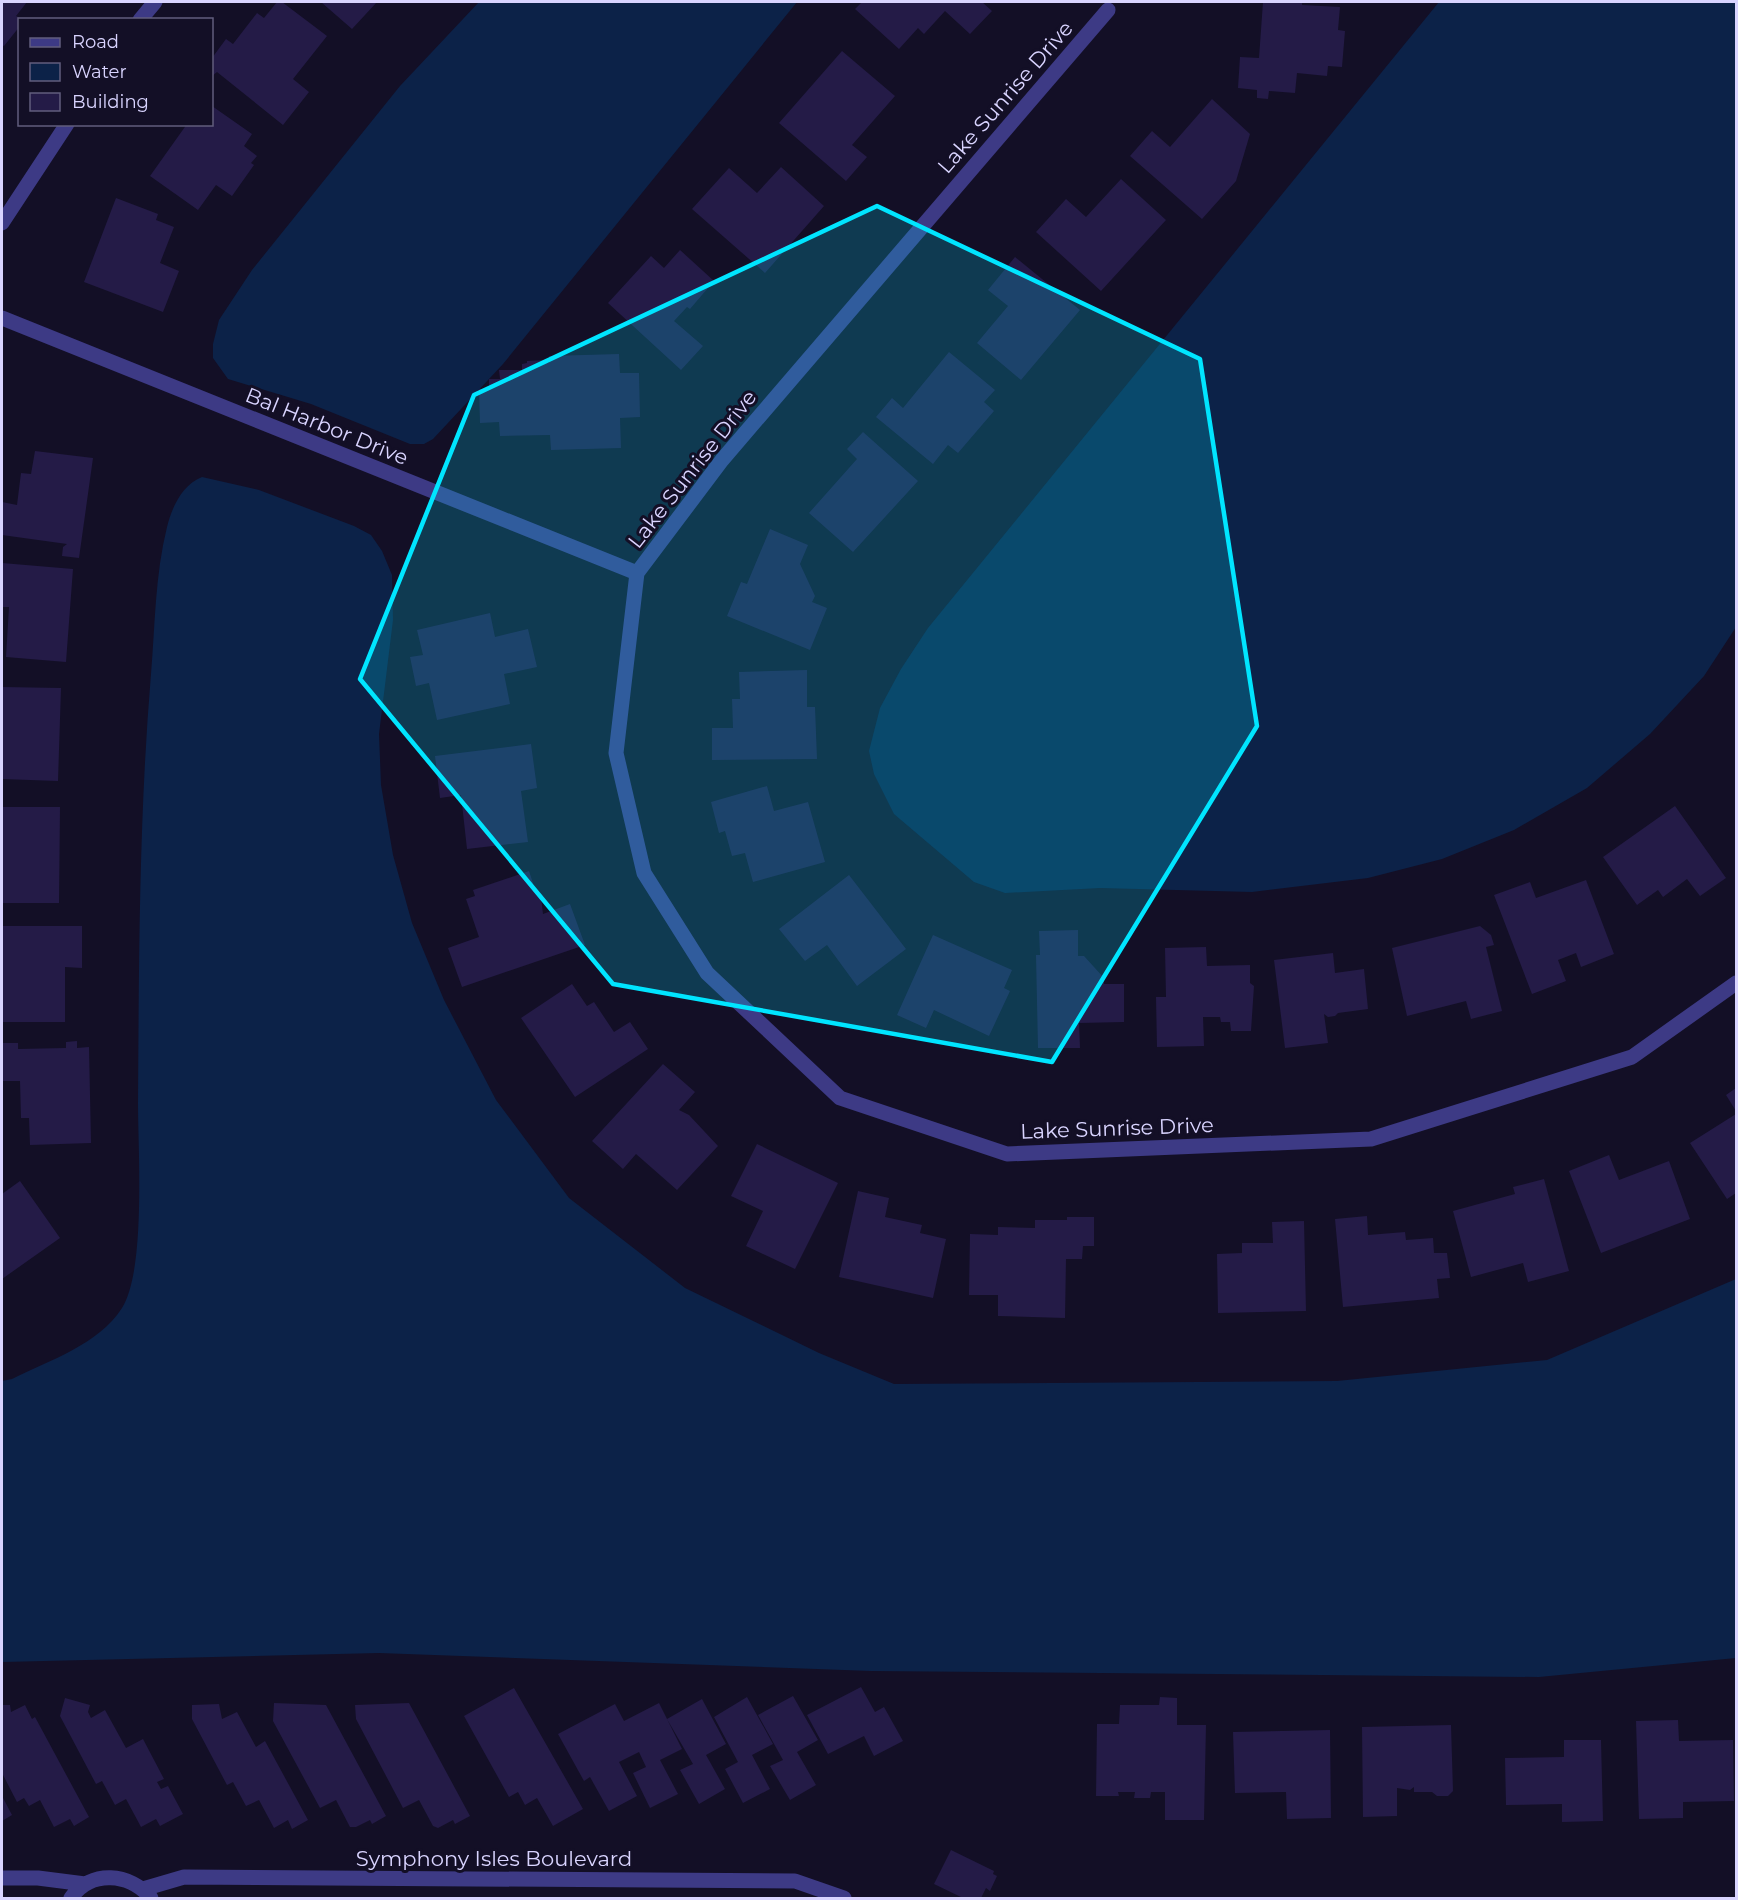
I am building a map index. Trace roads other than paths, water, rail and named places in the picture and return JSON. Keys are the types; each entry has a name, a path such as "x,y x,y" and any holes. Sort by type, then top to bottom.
{"street":[{"path":"142,18 155,2"},
{"name":"Lake Sunrise Drive","path":"1108,10 722,460 637,573 616,753 644,873 707,973 840,1098 1007,1154 1371,1138 1632,1056 1737,983"},
{"path":"2,224 66,126"},
{"name":"Bal Harbor Drive","path":"2,318 637,573"},
{"path":"71,1899 86,1884 100,1878 115,1877 130,1881 147,1894"},
{"name":"Symphony Isles Boulevard","path":"147,1894 184,1877 795,1881 844,1899"},
{"path":"2,1878 38,1878 86,1884"}],"water":[{"path":"479,2 797,2 503,364 433,439 424,444 410,444 311,404 228,379 213,358 213,344 219,320 252,270 400,86"},
{"path":"1439,2 1736,2 1736,627 1704,676 1650,734 1587,788 1514,830 1442,859 1368,878 1252,892 1100,888 1005,893 974,882 894,814 874,774 869,751 880,708 901,669 928,628"},
{"path":"202,477 259,490 354,526 371,535 382,551 392,575 393,620 379,734 381,785 393,855 412,923 444,1000 496,1100 569,1198 685,1288 819,1353 894,1384 1337,1381 1547,1360 1736,1279 1736,1658 1539,1677 871,1671 379,1653 2,1662 2,1381 12,1379 57,1358 87,1342 100,1332 122,1308 130,1290 135,1267 139,1209 138,1049 142,835 156,600 163,545 172,512 183,491"}]}
